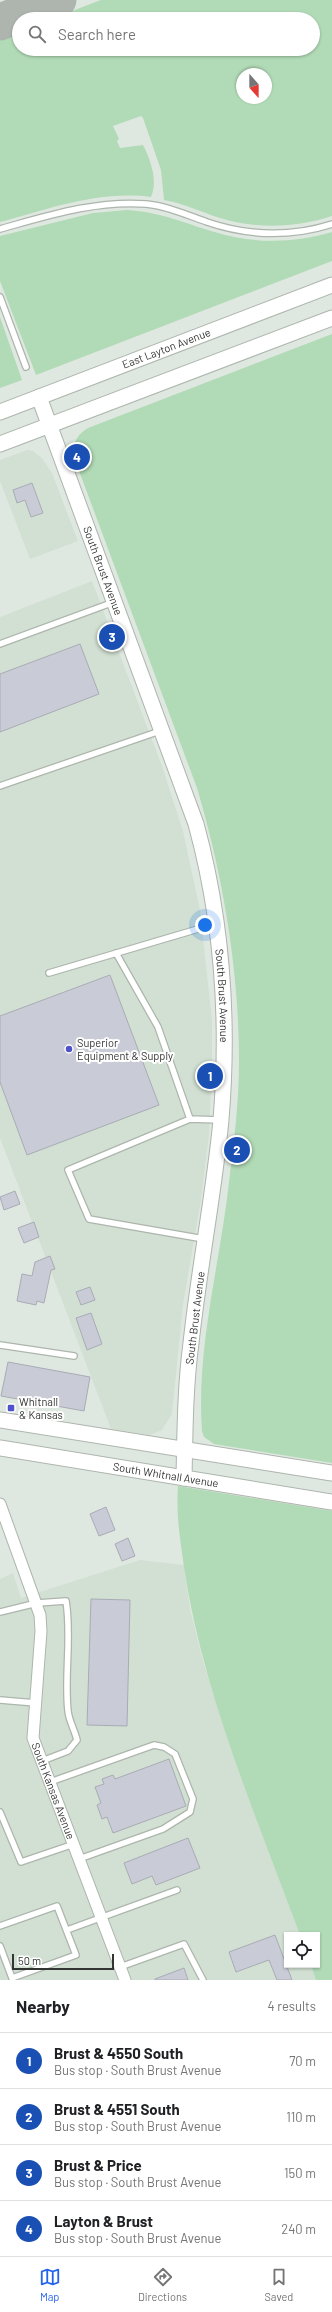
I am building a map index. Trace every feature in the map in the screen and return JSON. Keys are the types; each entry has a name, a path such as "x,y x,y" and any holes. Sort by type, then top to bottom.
{"street":[{"name":"East Layton Avenue","path":"0,412 332,285"},
{"path":"0,444 332,318"},
{"name":"South Brust Avenue","path":"39,397 162,731 203,851 215,926 224,1026 220,1120 191,1342 184,1450 184,1478"},
{"path":"0,1420 332,1473"},
{"name":"South Whitnall Avenue","path":"0,1448 332,1502"},
{"name":"South Kansas Avenue","path":"0,1504 37,1603 41,1631 33,1738 125,1980"}],"lane":[{"path":"0,229 85,208 130,203 165,207 222,226 254,233 304,231 332,224"},
{"path":"0,297 26,367"},
{"path":"0,644 114,602"},
{"path":"0,786 162,731"},
{"path":"49,973 198,929 215,926"},
{"path":"116,953 158,1026 190,1119"},
{"path":"204,1239 89,1219 68,1170 190,1119 220,1120"},
{"path":"0,1345 74,1356"},
{"path":"0,1612 37,1603 66,1601 70,1620 66,1694 68,1714 74,1727 77,1740 68,1751 42,1760"},
{"path":"0,1700 36,1703"},
{"path":"50,1782 154,1745 164,1747 175,1754 193,1799 190,1812 163,1829 79,1859"},
{"path":"0,1812 21,1862 74,1844"},
{"path":"67,1930 176,1890"},
{"path":"0,1926 57,1906 76,1955 12,1978 0,1946"},
{"path":"120,1967 184,1944 203,1980"}],"shaded area":[{"path":"27,450 33,451 42,458 52,473 78,541 30,559 0,481 0,460"},
{"path":"92,581 162,766 183,831 200,910 212,1020 209,1135 201,1199 183,1305 172,1414 162,1430 150,1435 111,1429 0,1138 0,617"},
{"path":"140,1560 184,1565 190,1609 203,1661 224,1727 299,1932 284,1932 284,1968 312,1968 316,1980 0,1980 0,1579 13,1573 21,1598"}],"green space":[{"path":"101,0 332,0 332,216 290,225 276,226 248,224 220,218 178,203 164,200 161,170 141,116 113,126 119,139 117,141 120,148 143,145 149,159 154,178 151,197 112,196 93,198 0,222 0,38 12,34 12,56 320,56 320,12 69,12"},
{"path":"127,210 151,213 232,237 246,239 275,241 289,240 318,236 332,232 332,261 36,375 0,281 0,236 93,213"},
{"path":"0,317 22,380 0,388"},
{"path":"332,334 332,1463 214,1444 204,1437 202,1431 202,1368 225,1213 238,1092 238,1026 233,957 215,855 197,788 75,460 74,445 80,434 88,428"},
{"path":"178,1486 332,1511 332,1980 316,1980 312,1968 320,1968 320,1932 299,1932 217,1708 193,1614 184,1567 178,1517"}],"building":[{"path":"32,483 43,513 31,517 25,500 17,503 13,490"},
{"path":"80,644 99,694 0,732 0,674"},
{"name":"Superior Equipment & Supply","path":"110,975 159,1105 27,1155 0,1082 0,1016"},
{"path":"15,1191 20,1204 4,1210 0,1197"},
{"path":"34,1222 39,1237 24,1243 18,1228"},
{"path":"50,1256 55,1269 51,1270 44,1303 37,1301 36,1305 17,1301 22,1274 32,1276 35,1262"},
{"path":"90,1287 95,1300 81,1305 76,1292"},
{"path":"91,1313 102,1344 87,1350 76,1318"},
{"path":"8,1362 90,1377 84,1411 1,1396"},
{"path":"106,1507 115,1530 99,1536 90,1514"},
{"path":"128,1538 135,1556 122,1561 115,1544"},
{"path":"91,1599 130,1600 127,1726 87,1725"},
{"path":"169,1759 186,1806 113,1833 107,1817 102,1819 97,1805 101,1803 95,1787 104,1784 102,1779 113,1775 115,1779"},
{"path":"188,1838 200,1868 156,1885 152,1876 132,1884 124,1863"},
{"path":"275,1935 284,1959 284,1968 287,1968 292,1980 277,1980 269,1960 236,1972 229,1952"},
{"path":"184,1968 188,1980 155,1980 155,1979"}],"taxiway":[{"path":"26,12 58,0"},
{"path":"0,22 12,17"}],"place":[{"name":"Layton & Brust","path":"77,457"},
{"name":"Brust & Price","path":"112,637"},
{"name":"Superior Equipment & Supply","path":"69,1049"},
{"name":"Brust & 4550 South","path":"210,1076"},
{"name":"Brust & 4551 South","path":"237,1150"},
{"name":"Whitnall & Kansas","path":"11,1408"}]}
